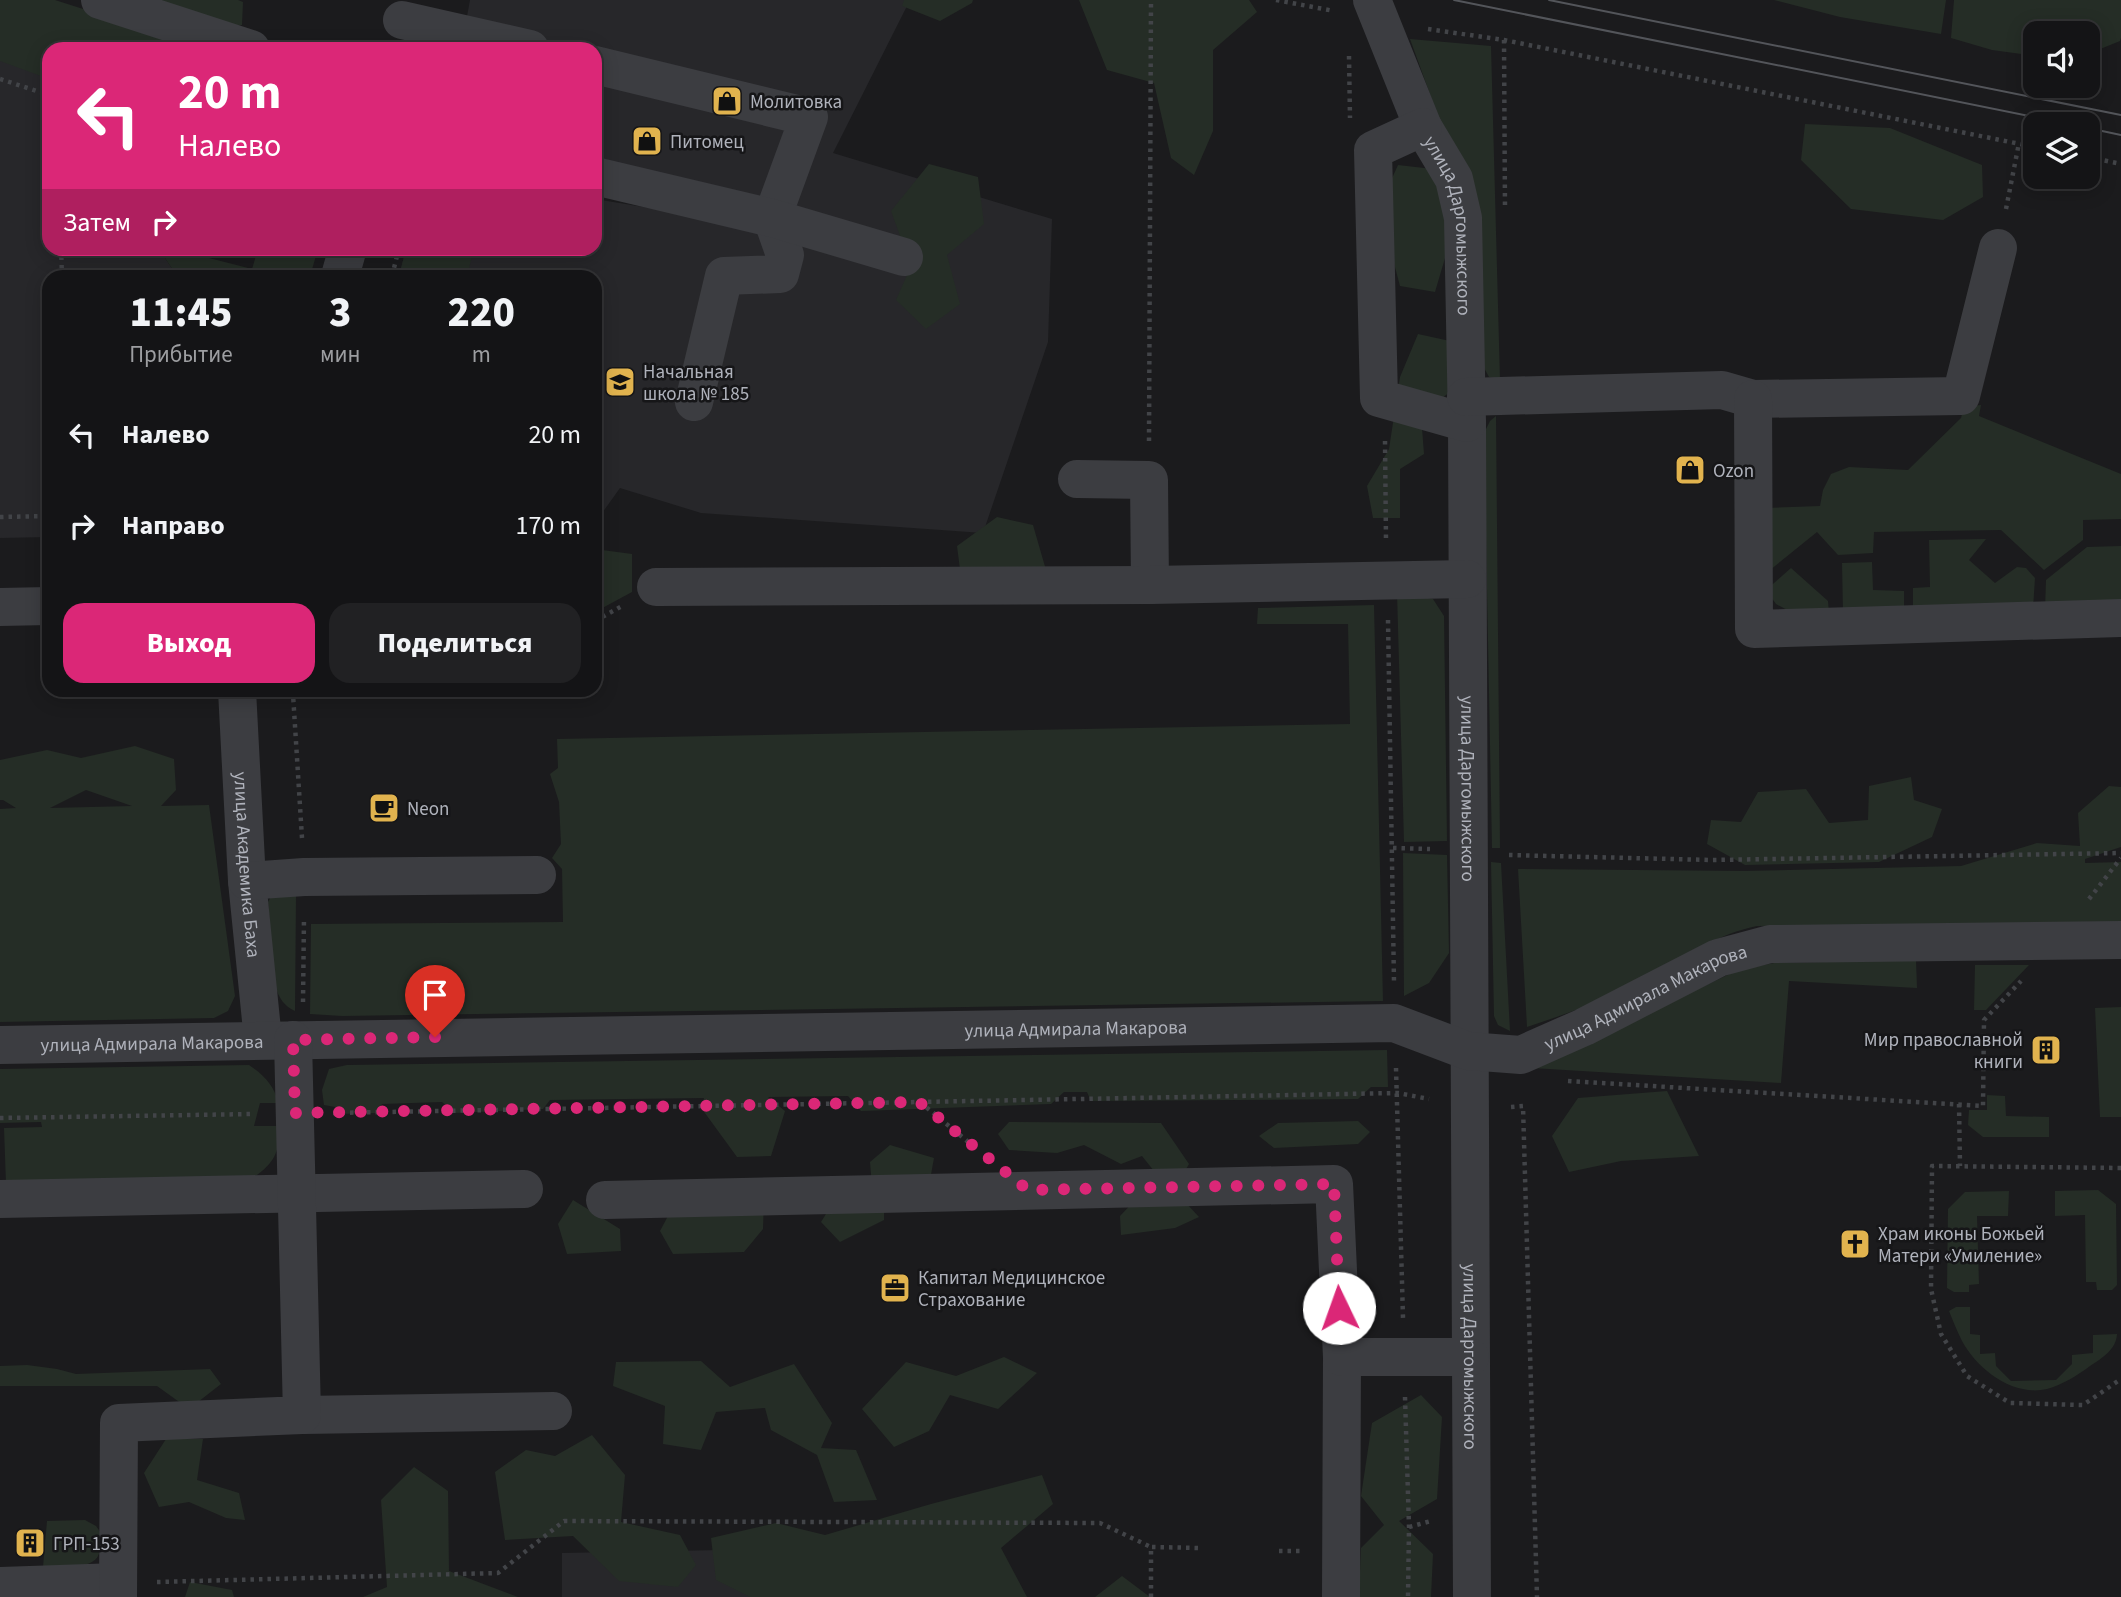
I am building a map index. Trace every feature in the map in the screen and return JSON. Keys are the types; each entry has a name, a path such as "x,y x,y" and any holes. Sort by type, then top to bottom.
{"street":[{"path":"100,0 229,42"},
{"name":"улица Даргомыжского","path":"1376,11 1423,127 1454,179 1463,218 1472,1597"},
{"path":"401,23 495,42"},
{"path":"602,67 809,117 772,218 785,255 780,274 723,275 694,402"},
{"path":"1423,127 1373,150 1379,398 1466,410 1722,390 1753,399 1961,396 1998,247"},
{"path":"602,178 772,218 904,257"},
{"path":"1753,399 1754,629 2121,618"},
{"path":"1077,479 1149,480 1150,585"},
{"path":"656,587 1150,585 1466,579"},
{"path":"0,607 42,606"},
{"name":"улица Академика Баха","path":"237,697 247,881 286,1031 295,1113 302,1415"},
{"path":"247,881 304,877 537,875"},
{"name":"улица Адмирала Макарова","path":"0,1045 286,1031 1394,1023 1468,1051 1521,1055 1584,1027 1718,958 1770,944 2121,940"},
{"path":"606,1200 1334,1184 1342,1357 1341,1597"},
{"path":"0,1199 524,1189"},
{"path":"1342,1357 1470,1357"},
{"path":"0,1586 118,1590 119,1423 302,1415 553,1411"}],"path":[{"path":"1149,480 1151,0"},
{"path":"1276,0 1349,13 1376,11 1504,40 2023,144"},
{"path":"1349,55 1350,125"},
{"path":"0,79 42,94"},
{"path":"1998,247 2019,143"},
{"path":"2100,160 2121,164"},
{"path":"1385,430 1394,986"},
{"path":"0,517 42,516"},
{"path":"286,1031 304,877 294,697"},
{"path":"1393,848 1468,850 1508,855 1712,860 2121,853"},
{"path":"1563,1080 1983,1106 1984,1020 2056,942"},
{"path":"0,1118 1398,1093 1396,1060"},
{"path":"919,1102 1028,1190"},
{"path":"1959,1104 1959,1167"},
{"path":"1523,1107 1536,1597"},
{"path":"2121,1168 1932,1166 1931,1289 1941,1334 1967,1376 2010,1403 2083,1405 2121,1380"},
{"path":"118,1590 498,1573 564,1521 1100,1523 1151,1547 1200,1548"},
{"path":"1151,1547 1151,1597"}],"shaded area":[{"path":"0,0 55,0 186,42 42,42 42,76 0,61"},
{"path":"158,0 238,0 243,2 242,25 202,31"},
{"path":"470,0 910,0 833,153 1052,219 1048,342 983,533 701,513 620,488 602,513 602,270 401,270 404,256 602,256 602,200 686,214 602,164 602,42 462,42"},
{"path":"904,0 973,0 940,21 902,6"},
{"path":"1079,0 1249,0 1257,12 1213,50 1213,131 1194,175 1171,158 1154,83 1107,70"},
{"path":"1774,0 1946,0 1941,34 1840,17"},
{"path":"1954,0 2121,0 2120,41 2100,49 2100,21 2023,21 2023,54 1992,50 1951,38"},
{"path":"1410,39 1491,46 1500,380 1489,377 1483,366 1435,108"},
{"path":"0,42 42,55 42,256 164,256 173,270 42,270 42,537 0,538"},
{"path":"1805,124 1890,128 1982,165 1983,197 1943,220 1851,209 1801,160"},
{"path":"929,164 978,177 984,224 947,255 960,304 926,329 896,300 911,266 891,211"},
{"path":"1398,165 1433,169 1453,231 1435,292 1400,286 1379,207"},
{"path":"164,256 201,256 252,269 256,256 316,256 312,270 173,270"},
{"path":"404,256 472,256 469,270 400,270"},
{"path":"1418,334 1450,341 1451,391 1421,415 1424,454 1400,469 1400,518 1373,518 1367,486 1389,449 1400,377"},
{"path":"1981,405 1979,416 2121,474 2121,519 2083,520 2083,540 2044,570 2001,530 1874,532 1873,553 1838,555 1817,532 1765,574 1764,508 1820,506 1823,490 1831,474 1849,467 1908,470 1961,418 1964,407"},
{"path":"1496,416 1500,848 1492,848 1484,433"},
{"path":"997,517 1033,525 1046,570 962,585 957,546"},
{"path":"1986,539 1969,560 1995,583 2017,567 2026,568 2035,578 2033,609 1913,613 1913,588 1930,587 1929,540"},
{"path":"2121,546 2121,606 2045,610 2046,580 2087,547"},
{"path":"602,550 632,554 632,592 602,608"},
{"path":"1872,562 1873,590 1904,591 1904,612 1843,613 1842,563"},
{"path":"1791,568 1828,601 1829,613 1789,611 1776,604 1766,590"},
{"path":"1397,592 1433,599 1444,616 1447,841 1404,842"},
{"path":"1374,605 1383,1001 342,1016 310,1014 311,924 563,922 562,869 552,858 561,844 559,802 550,774 558,768 557,739 1350,724 1348,624 1257,624 1258,608"},
{"path":"135,746 174,759 176,790 161,806 209,805 235,996 228,1011 214,1018 0,1022 0,809 16,808 0,800 0,760 47,750 81,758","holes":["86,790 132,806 50,808"]},
{"path":"1911,777 1914,800 1942,809 1932,837 1879,862 1745,865 1707,844 1711,820 1741,822 1758,792 1806,789 1829,823 1868,820 1869,786"},
{"path":"2109,786 2121,787 2121,847 2085,859 2085,863 2121,862 2121,922 1757,926 1707,944 1645,980 1612,995 1527,1027 1518,869 1744,871 1961,866 2037,843 2080,846 2078,813"},
{"path":"1403,853 1447,855 1449,953 1429,983 1404,996"},
{"path":"1491,862 1501,863 1510,1031 1498,1025 1494,1016"},
{"path":"273,893 296,896 295,1011 282,1001 275,986 268,902"},
{"path":"1916,960 1917,988 1789,981 1781,1083 1532,1068 1738,970 1774,963"},
{"path":"1975,965 2029,965 1986,1010 1974,1010"},
{"path":"2121,1007 2121,1117 2100,1117 2095,1008"},
{"path":"1387,1050 1388,1087 1371,1087 1358,1099 1091,1101 1087,1092 1064,1092 1051,1104 861,1111 848,1096 768,1097 785,1111 771,1156 737,1157 702,1109 704,1098 550,1100 543,1109 455,1113 442,1102 382,1104 377,1113 339,1114 335,1107 324,1105 322,1090 329,1069 347,1065"},
{"path":"249,1065 268,1081 278,1103 260,1103 254,1126 280,1126 274,1157 252,1179 6,1184 4,1128 42,1127 41,1122 0,1123 0,1069"},
{"path":"1667,1091 1699,1156 1621,1161 1569,1172 1552,1136 1578,1098"},
{"path":"1987,1095 2005,1096 2006,1116 2049,1117 2049,1137 1983,1137 1968,1125 1969,1110 1987,1110"},
{"path":"1358,1121 1370,1132 1358,1144 1274,1148 1259,1136 1278,1123"},
{"path":"1009,1122 1161,1123 1189,1164 1174,1190 1199,1217 1175,1228 1121,1235 1120,1216 1158,1176 1142,1156 1121,1164 1084,1145 1057,1153 1009,1150 998,1134"},
{"path":"890,1145 934,1158 930,1180 884,1186 884,1220 840,1242 821,1222 834,1201 872,1186 870,1162"},
{"path":"2098,1190 2116,1204 2117,1285 2112,1290 2097,1290 2096,1282 2086,1282 2085,1215 2055,1216 2055,1191"},
{"path":"2009,1191 2008,1216 1977,1216 1979,1284 1969,1285 1969,1292 1954,1292 1947,1288 1948,1209 1965,1192"},
{"path":"677,1199 764,1199 763,1229 744,1252 673,1254 660,1231"},
{"path":"573,1200 620,1229 621,1251 567,1254 558,1224"},
{"path":"1956,1307 1970,1307 1970,1334 1980,1335 1980,1354 1995,1353 1996,1366 2011,1381 2056,1380 2072,1364 2072,1355 2093,1353 2093,1335 2117,1334 2116,1340 2104,1357 2064,1382 2047,1389 2021,1389 1997,1379 1969,1351 1949,1311"},
{"path":"1004,1357 1037,1373 998,1409 950,1395 929,1431 894,1447 862,1409 906,1362 956,1376"},
{"path":"701,1361 730,1387 794,1364 832,1423 821,1448 856,1450 877,1500 834,1502 817,1455 771,1430 765,1408 716,1412 701,1450 663,1444 665,1406 613,1386 616,1362"},
{"path":"27,1365 76,1374 210,1369 221,1384 189,1409 157,1386 0,1386 0,1366"},
{"path":"1421,1395 1442,1417 1437,1499 1399,1521 1433,1554 1431,1597 1359,1597 1361,1548 1384,1525 1361,1496 1372,1423"},
{"path":"592,1435 625,1475 621,1522 680,1535 696,1565 678,1587 619,1581 573,1536 505,1540 495,1472 526,1450 555,1456"},
{"path":"166,1439 203,1439 197,1480 239,1493 245,1520 226,1518 189,1502 159,1507 144,1473"},
{"path":"414,1467 448,1491 449,1571 518,1597 363,1597 387,1587 381,1500"},
{"path":"1042,1475 1053,1504 1001,1548 1027,1597 750,1597 716,1580 711,1538 776,1523 825,1535"},
{"path":"85,1520 96,1526 101,1533 98,1556 89,1563 73,1567 43,1567 47,1521"},
{"path":"934,1546 936,1597 562,1597 562,1553"},
{"path":"1122,1576 1150,1597 1095,1597"},
{"path":"190,1582 232,1590 234,1597 185,1597"}],"tram line":[{"path":"1454,0 2023,115"},
{"path":"1549,0 2121,115"},
{"path":"2100,131 2121,135"}],"place":[{"name":"Молитовка","path":"727,101"},
{"name":"Питомец","path":"647,141"},
{"name":"Начальная школа № 185","path":"620,382"},
{"name":"Ozon","path":"1690,470"},
{"name":"Neon","path":"384,808"},
{"name":"Мир православной книги","path":"2046,1050"},
{"name":"Храм иконы Божьей Матери «Умиление»","path":"1855,1244"},
{"name":"Капитал Медицинское Страхование","path":"895,1288"},
{"name":"ГРП-153","path":"30,1543"}],"route":[{"path":"435,1037 293,1040 295,1113 919,1102 1028,1190 1334,1184 1339,1308"}]}
